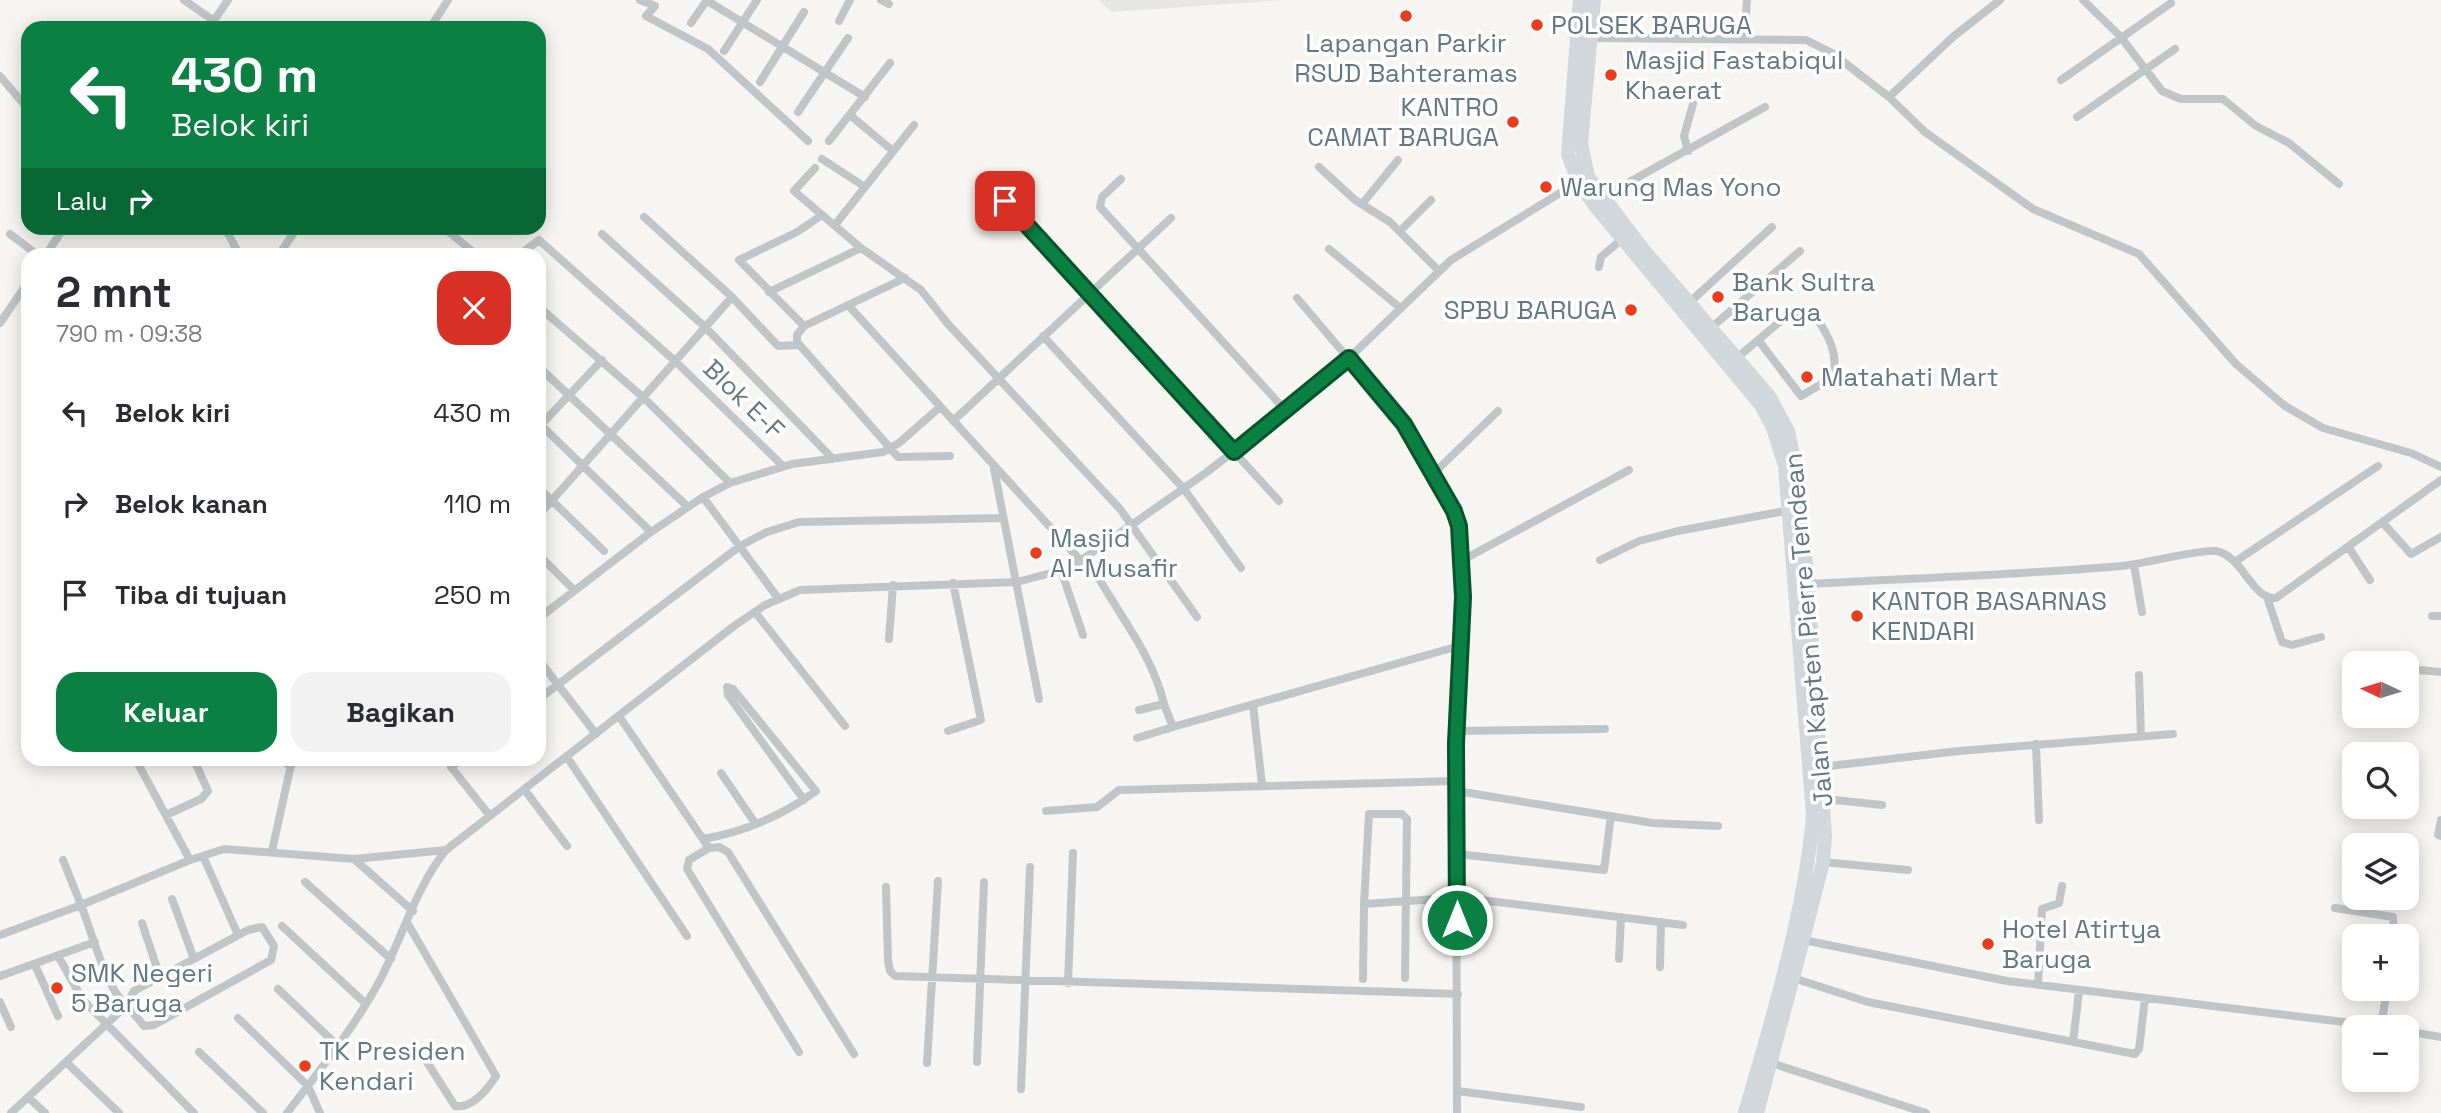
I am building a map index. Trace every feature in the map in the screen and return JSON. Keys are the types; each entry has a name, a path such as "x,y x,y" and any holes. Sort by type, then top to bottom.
{"highway":[{"name":"Jalan Kapten Pierre Tendean","path":"1580,0 1568,154 1578,182 1623,238 1670,288 1690,301 1769,396 1788,431 1797,470 1808,583 1806,645 1813,815 1810,860 1745,1113"},
{"name":"Jalan Kapten Pierre Tendean","path":"1594,0 1581,143 1588,177 1761,405 1781,450 1790,510 1825,799 1822,862 1757,1113"}],"street":[{"path":"184,0 208,21"},
{"path":"213,21 228,0"},
{"path":"434,21 448,0"},
{"path":"640,0 657,3"},
{"path":"691,23 707,0 865,97"},
{"path":"724,51 757,0"},
{"path":"839,21 850,0"},
{"path":"1744,40 1747,0"},
{"path":"1889,97 1954,36 2000,0"},
{"path":"2083,0 2120,36 2162,91 2181,99 2223,99 2256,126 2289,143 2339,184"},
{"path":"657,3 646,16 708,49 808,141"},
{"path":"2061,80 2120,36 2171,3"},
{"path":"760,82 804,12"},
{"path":"798,112 848,38"},
{"path":"1590,38 1806,40 1832,52 1889,97 1925,132 2033,209 2139,254 2236,364 2284,406 2323,428 2411,453 2441,467"},
{"path":"2077,117 2175,49"},
{"path":"829,141 891,63"},
{"path":"0,76 21,101"},
{"path":"1688,152 1684,135 1693,104"},
{"path":"1601,197 1688,152 1765,107"},
{"path":"850,115 893,151"},
{"path":"835,225 914,125"},
{"path":"822,159 865,187"},
{"path":"1362,204 1398,160"},
{"path":"1319,167 1362,204 1378,212 1400,231 1438,270"},
{"path":"815,168 794,191 861,248 920,290 1133,525 1197,617"},
{"path":"1121,179 1102,197 1100,207 1286,411"},
{"path":"987,181 1279,501"},
{"path":"287,1113 366,1004 391,959 430,873 446,850 755,612 778,598 810,588 1017,582 1062,573 1184,489 1286,411 1349,358 1438,270 1578,182"},
{"path":"1400,231 1431,200"},
{"path":"804,326 739,260 797,232 822,215"},
{"path":"644,217 732,297 778,346 798,345"},
{"path":"953,421 1171,218"},
{"path":"1690,301 1772,227"},
{"path":"10,234 30,248"},
{"path":"602,234 705,327 833,459"},
{"path":"452,235 468,248"},
{"path":"1599,267 1601,257 1623,238"},
{"name":"Blok E-F","path":"528,248 538,240 675,361 783,466"},
{"path":"769,292 861,248"},
{"path":"1329,249 1399,307"},
{"path":"1712,327 1800,251"},
{"path":"905,278 804,326 797,335 798,345 890,449 902,458 950,456"},
{"path":"0,323 3,311 21,290"},
{"path":"546,507 732,297"},
{"path":"1297,298 1404,424 1458,519 1463,597 1459,646 1456,781 1457,1113"},
{"path":"848,305 994,467 1084,559 1148,656 1173,727"},
{"path":"546,313 644,398 730,484"},
{"path":"1738,357 1783,319 1815,316 1829,339 1835,362 1832,378 1801,396 1759,341"},
{"path":"1043,336 1184,489 1241,568"},
{"path":"546,419 602,360"},
{"path":"546,373 688,507"},
{"path":"546,612 651,532 703,497 730,484 783,466 874,455 890,449 940,407"},
{"path":"1434,473 1498,411"},
{"path":"546,430 585,465 651,532"},
{"path":"2236,561 2378,466"},
{"path":"994,467 1040,699"},
{"path":"1461,561 1629,470"},
{"path":"2267,597 2276,598 2441,480"},
{"path":"546,494 604,551"},
{"path":"703,497 778,598"},
{"path":"1600,560 1639,541 1790,510"},
{"path":"546,694 740,546 767,532 799,522 1003,518"},
{"path":"2383,523 2411,554 2441,537"},
{"path":"2349,548 2370,580"},
{"path":"1808,583 2032,574 2134,565 2213,551 2236,561 2267,597 2282,642 2292,645 2321,637"},
{"path":"546,562 574,590"},
{"path":"2134,565 2142,612"},
{"path":"1062,573 1083,635"},
{"path":"948,731 981,720 953,583"},
{"path":"889,639 893,585"},
{"path":"755,612 845,726"},
{"path":"1137,738 1459,646"},
{"path":"546,669 596,734"},
{"path":"2419,670 2441,672"},
{"path":"2139,675 2141,736"},
{"path":"703,839 728,834 755,823 804,800 816,791 733,689 727,687 728,695 804,800"},
{"path":"1139,710 1164,704"},
{"path":"1253,705 1262,785"},
{"path":"619,716 709,848"},
{"path":"1457,731 1605,729"},
{"path":"1821,767 2036,744 2173,734"},
{"path":"2036,744 2039,820"},
{"path":"566,757 687,936"},
{"path":"139,766 190,860"},
{"path":"166,815 201,799 208,791 197,766"},
{"path":"272,851 291,766"},
{"path":"452,766 490,816"},
{"path":"720,773 755,823"},
{"path":"1046,811 1097,807 1119,790 1456,781"},
{"path":"524,789 567,846"},
{"path":"1457,791 1653,824 1718,826"},
{"path":"1825,799 1882,806"},
{"path":"1363,979 1367,816 1372,813 1402,814 1406,819 1408,901 1405,978"},
{"path":"1457,855 1604,870 1611,816"},
{"path":"2441,820 2438,835 2441,836"},
{"path":"799,1052 687,869 689,860 709,848 719,847 728,852 855,1054"},
{"path":"0,935 190,860 228,849 354,859 446,850"},
{"path":"1068,983 1073,853"},
{"path":"203,856 238,935"},
{"path":"354,859 413,911"},
{"path":"10,1113 126,1006 134,991 238,935 262,927 274,947 271,960 154,1025 144,1027 126,1006 115,992 63,860"},
{"path":"1822,862 1908,870"},
{"path":"1021,1089 1030,867"},
{"path":"927,1063 937,881"},
{"path":"305,882 391,959"},
{"path":"977,1062 984,882"},
{"path":"2038,985 2042,909 2059,903 2062,886"},
{"path":"886,887 890,971 895,976 981,981 1458,994"},
{"path":"1364,904 1457,897 1683,925"},
{"path":"172,899 194,959"},
{"path":"2336,908 2388,915 2395,924"},
{"path":"1619,959 1621,917"},
{"path":"1660,967 1661,922"},
{"path":"142,923 160,977"},
{"path":"408,924 496,1076 488,1089 475,1100 461,1107 455,1106 425,1059"},
{"path":"282,926 366,1004"},
{"path":"1803,940 2038,985 2342,1022"},
{"path":"0,976 95,942"},
{"path":"58,956 78,994 194,1113"},
{"path":"35,965 58,1016"},
{"path":"1793,978 1868,1002 2138,1053 2145,998"},
{"path":"278,989 338,1046"},
{"path":"2073,1042 2079,991"},
{"path":"0,1002 11,1027"},
{"path":"238,1018 308,1086 320,1113"},
{"path":"2419,1034 2441,1038"},
{"path":"199,1052 263,1113"},
{"path":"66,1062 119,1113"},
{"path":"1771,1063 1926,1113"},
{"path":"1457,1091 1581,1107"},
{"path":"28,1097 45,1113"}],"shaded area":[{"path":"1099,0 1286,0 1111,12"}],"place":[{"name":"Lapangan Parkir RSUD Bahteramas","path":"1406,16"},
{"name":"POLSEK BARUGA","path":"1537,25"},
{"name":"Masjid Fastabiqul Khaerat","path":"1611,75"},
{"name":"KANTRO CAMAT BARUGA","path":"1513,122"},
{"name":"Warung Mas Yono","path":"1546,187"},
{"name":"Bank Sultra Baruga","path":"1718,297"},
{"name":"SPBU BARUGA","path":"1631,310"},
{"name":"Matahati Mart","path":"1807,377"},
{"name":"Masjid Al-Musafir","path":"1036,553"},
{"name":"KANTOR BASARNAS KENDARI","path":"1857,616"},
{"name":"Hotel Atirtya Baruga","path":"1988,944"},
{"name":"SMK Negeri 5 Baruga","path":"57,988"},
{"name":"TK Presiden Kendari","path":"305,1066"}],"route":[{"path":"1005,201 1234,452 1349,358 1404,424 1454,511 1461,537 1463,597 1456,743 1457,920"}]}
